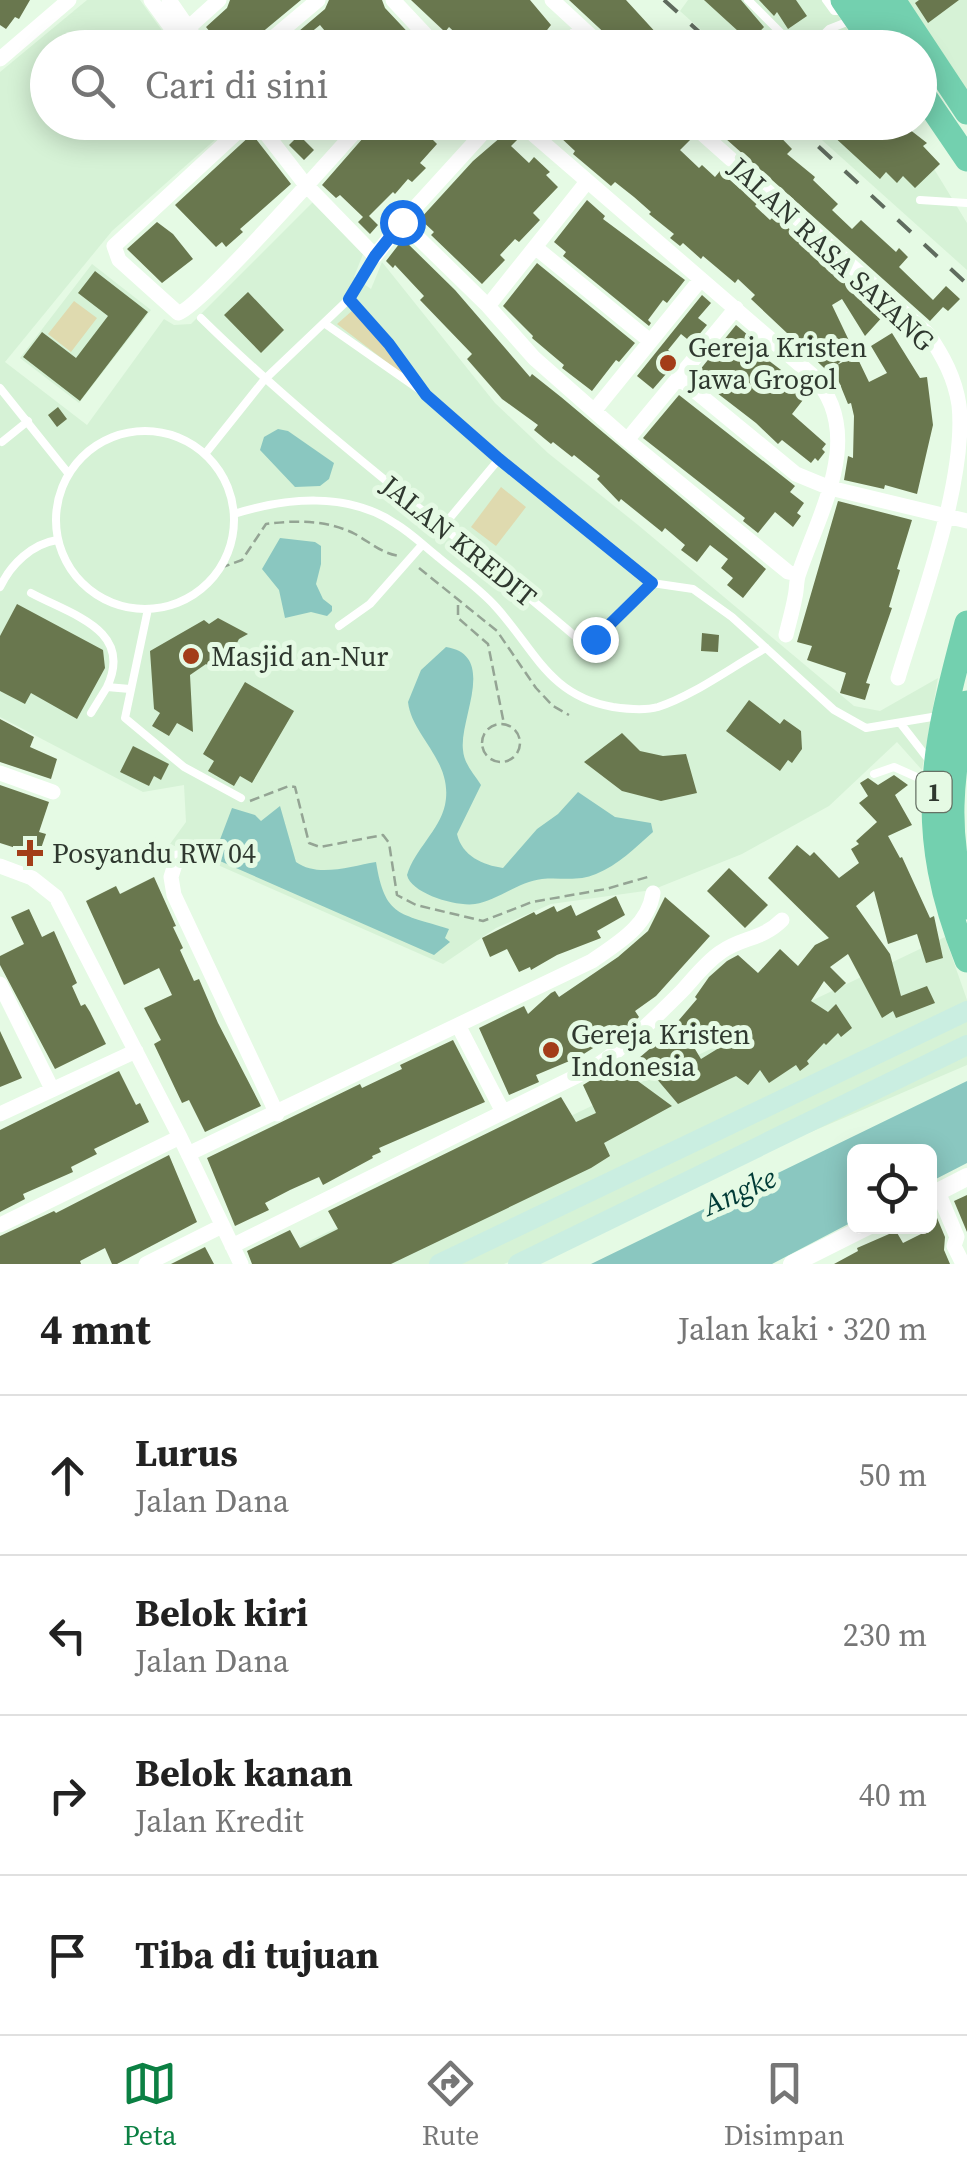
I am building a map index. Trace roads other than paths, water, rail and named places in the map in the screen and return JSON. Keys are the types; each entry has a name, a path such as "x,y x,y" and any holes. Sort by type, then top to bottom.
{"highway":[{"path":"893,0 913,30"},
{"path":"850,5 865,30"},
{"path":"850,5 873,30"},
{"path":"850,5 879,30"},
{"path":"937,67 967,112"},
{"path":"937,100 967,144"},
{"path":"937,115 967,159"},
{"path":"937,135 967,178"},
{"name":"1","path":"963,936 938,865 933,825 942,716 967,623"},
{"name":"1","path":"967,667 947,754 942,798 945,847 967,960"},
{"name":"1","path":"967,704 953,767 950,804 951,836 967,907"}],"main road":[{"path":"440,1264 967,1011"},
{"path":"518,1264 967,1045"},
{"path":"713,1134 725,1146 726,1163"}],"street":[{"path":"34,30 70,0"},
{"path":"151,0 173,30"},
{"path":"169,0 188,28 220,0"},
{"path":"282,30 318,0"},
{"path":"393,0 420,30"},
{"path":"552,0 582,28"},
{"path":"0,59 30,34"},
{"path":"229,140 114,246 118,260 178,313 185,312 216,282 347,140"},
{"path":"263,140 375,256 478,140"},
{"path":"538,140 736,308 816,379 829,398 838,431 838,449 830,488 798,574 786,634"},
{"name":"JALAN RASA SAYANG","path":"709,140 928,334 946,361 963,406 947,516 898,678"},
{"path":"488,306 586,183"},
{"path":"405,225 488,306 534,358 594,412 788,572 798,574"},
{"path":"535,247 650,340"},
{"path":"594,412 701,279"},
{"path":"627,440 736,308"},
{"path":"678,377 796,474 830,488 967,521"},
{"path":"0,773 53,792"},
{"path":"177,858 171,877 174,895 277,1114"},
{"path":"0,866 32,878 56,897 241,1264"},
{"path":"188,1154 459,1028 607,951 644,919 651,908 652,884"},
{"path":"232,1246 593,1068 621,1049 719,953 734,944 761,937 782,920"},
{"path":"0,984 52,1090"},
{"path":"459,1028 503,1112"},
{"path":"0,1114 136,1051"},
{"path":"0,1224 180,1137"},
{"path":"937,1193 966,1179"},
{"path":"937,1200 957,1237 954,1246 962,1264"},
{"path":"146,1264 222,1226"},
{"path":"792,1264 818,1258 856,1234"}],"lane":[{"path":"748,0 777,30"},
{"path":"828,30 850,5"},
{"path":"920,200 967,203"},
{"path":"205,454 264,380 349,299 375,256"},
{"path":"349,299 389,344 426,395"},
{"name":"JALAN KREDIT","path":"200,318 264,380 366,466 583,640 600,636 652,583"},
{"path":"324,323 426,395 652,583 693,589 732,617 834,710 866,728 942,716"},
{"path":"0,388 68,473"},
{"path":"1,443 28,421"},
{"path":"147,430 178,437 205,454 225,481 234,514 232,542 220,568 201,590 176,604 148,609 118,605 90,591 69,568 57,540 56,506 68,473 88,450 116,435 147,430"},
{"path":"444,525 499,459"},
{"name":"JALAN KREDIT","path":"234,514 271,502 318,500 378,513 492,602 567,692 595,704 629,710 658,707 766,648"},
{"path":"1,582 28,552 43,542 57,540"},
{"path":"339,626 370,604 422,545"},
{"path":"31,593 94,626 116,653 114,672 91,713"},
{"path":"148,609 124,711 129,724 184,766 241,798"},
{"path":"107,687 130,689"},
{"path":"900,724 935,776"},
{"path":"874,774 894,767 935,776"}],"water":[{"path":"278,429 288,431 334,463 329,479 320,486 295,487 260,450 264,437"},
{"path":"280,538 321,546 316,584 323,599 332,606 327,616 311,612 285,618 279,590 262,569"},
{"path":"446,647 461,652 470,662 473,675 463,750 481,785 457,834 468,854 503,868 537,829 578,792 615,817 651,823 653,832 619,861 596,874 533,881 483,902 447,901 410,882 407,875 442,814 446,789 444,775 411,715 408,702 421,670"},
{"path":"280,806 296,862 324,870 376,862 390,904 407,916 449,929 445,938 450,942 434,955 213,858 232,808 255,815 261,821"},
{"path":"967,1081 967,1163 937,1178 937,1144 847,1144 847,1225 772,1264 591,1264"}],"railway":[{"path":"664,0 697,30"},
{"path":"811,140 967,284"}],"place":[{"name":"Gereja Kristen Jawa Grogol","path":"668,363"},
{"name":"Masjid an-Nur","path":"191,656"},
{"name":"Posyandu RW 04","path":"30,853"},
{"name":"Gereja Kristen Indonesia","path":"551,1050"}],"water label":[{"name":"Angke","path":"739,1191"}]}
